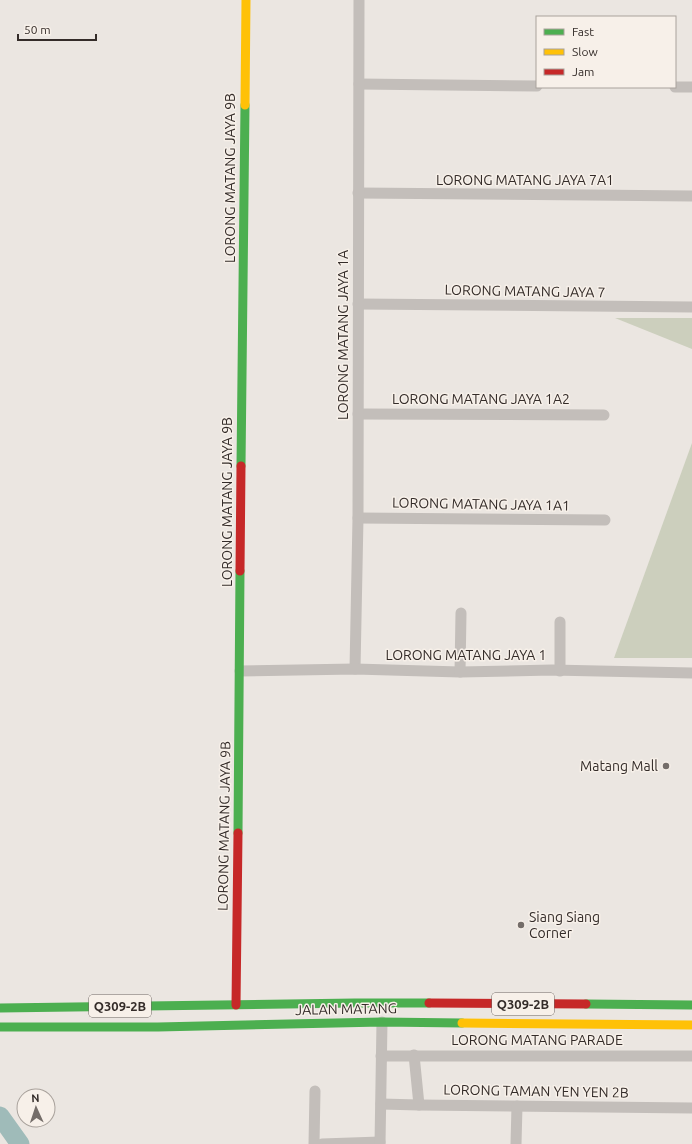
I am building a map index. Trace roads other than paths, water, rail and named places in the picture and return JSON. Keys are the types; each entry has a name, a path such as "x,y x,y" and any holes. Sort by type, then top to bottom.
{"main road":[{"name":"LORONG MATANG JAYA 9B","path":"236,1005 246,0"},
{"name":"JALAN MATANG","path":"2,1008 355,1004 692,1005"},
{"path":"355,1004 378,1010 381,1013 382,1022"},
{"path":"620,1024 657,1016 692,1017"},
{"name":"JALAN MATANG","path":"2,1027 158,1027 382,1022 692,1025"}],"street":[{"name":"LORONG MATANG JAYA 1A","path":"355,669 358,518 359,0"},
{"path":"359,84 536,86"},
{"path":"676,87 692,87"},
{"name":"LORONG MATANG JAYA 7A1","path":"358,193 692,196"},
{"name":"LORONG MATANG JAYA 7","path":"358,304 692,308"},
{"name":"LORONG MATANG JAYA 1A2","path":"358,414 604,415"},
{"name":"LORONG MATANG JAYA 1A1","path":"358,518 605,520"},
{"path":"460,672 461,613"},
{"path":"560,622 560,671"},
{"name":"LORONG MATANG JAYA 1","path":"240,670 355,669 460,672 692,672"},
{"path":"322,1144 380,1143 382,1022"},
{"path":"414,1055 419,1105"},
{"name":"LORONG MATANG PARADE","path":"381,1056 692,1056"},
{"path":"314,1144 315,1091"},
{"name":"LORONG TAMAN YEN YEN 2B","path":"380,1104 692,1108"},
{"path":"516,1144 517,1106"}],"waterway":[{"path":"0,1116 20,1144"}],"place":[{"name":"Matang Mall","path":"666,766"},
{"name":"Siang Siang Corner","path":"521,925"}]}
